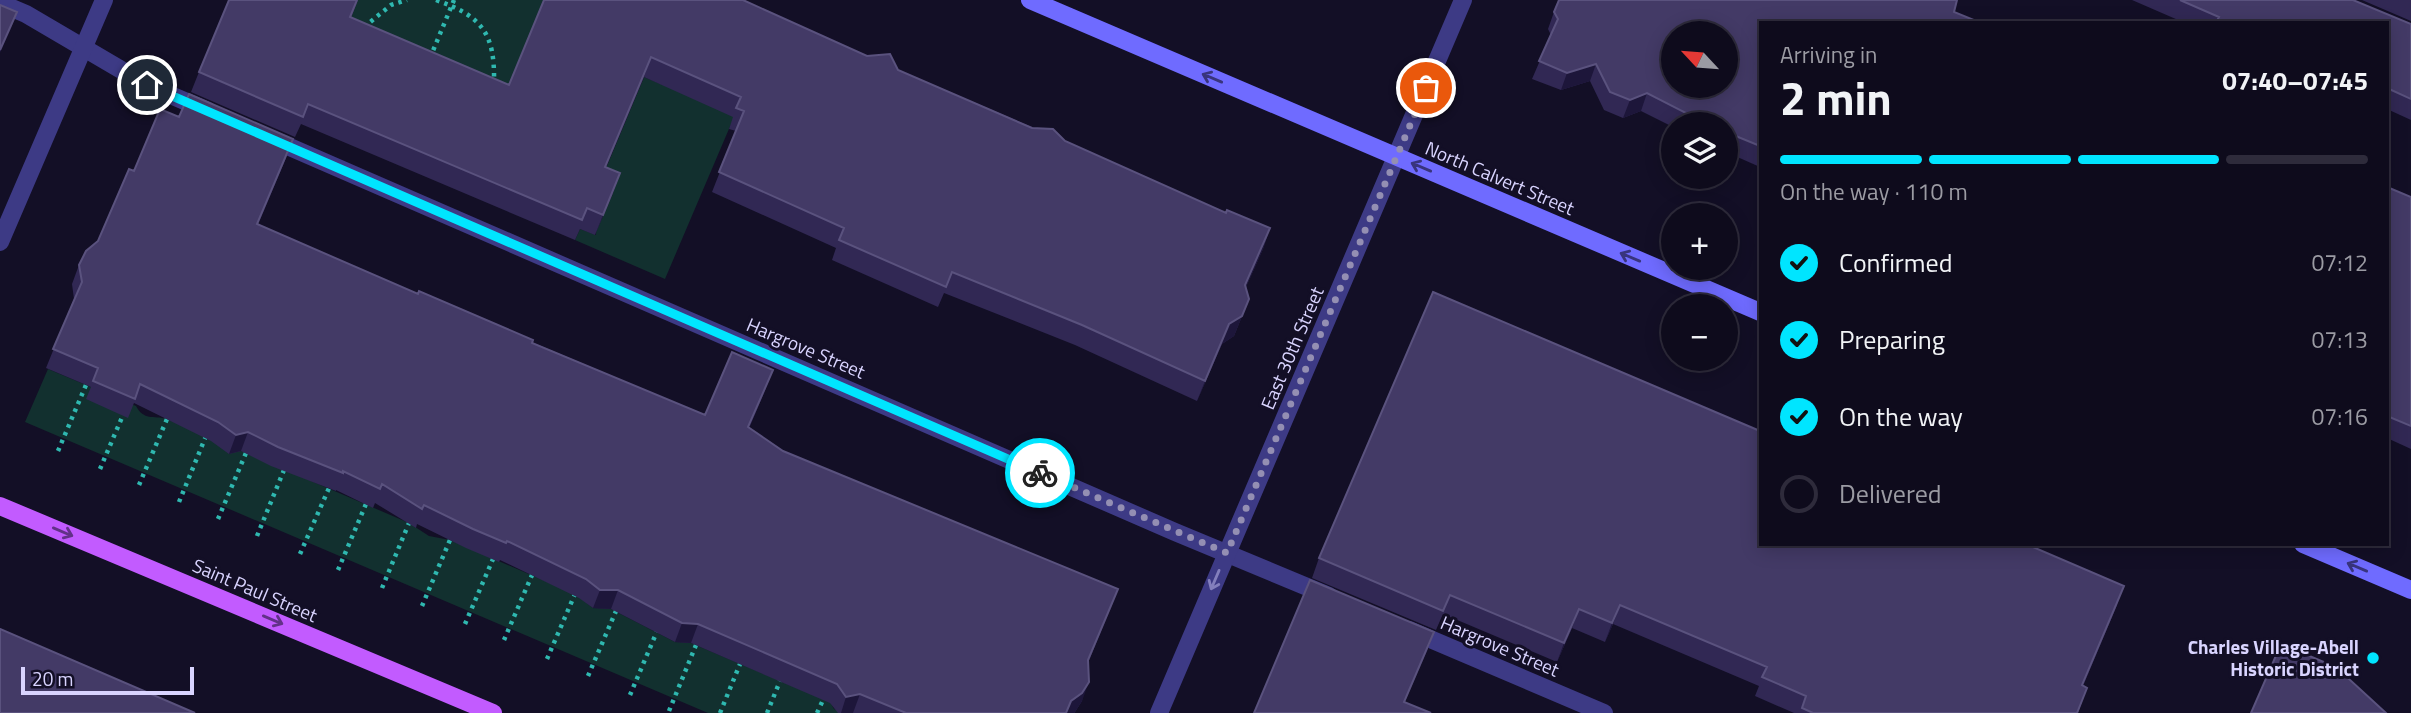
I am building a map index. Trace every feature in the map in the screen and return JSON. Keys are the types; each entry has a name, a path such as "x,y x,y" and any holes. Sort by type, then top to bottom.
{"main road":[{"name":"North Calvert Street","path":"1030,0 1759,312"},
{"name":"Saint Paul Street","path":"0,506 493,713"},
{"path":"2309,546 2411,590"}],"street":[{"path":"0,242 104,0"},
{"name":"East 30th Street","path":"1159,713 1463,0"},
{"path":"0,3 26,14 147,85 223,118"},
{"name":"Hargrove Street","path":"249,129 1350,605"},
{"name":"Hargrove Street","path":"1388,621 1604,713"}],"path":[{"path":"358,33 391,5 407,0"},
{"path":"436,0 453,3 468,13 483,29 491,48 494,91"},
{"path":"429,60 453,3"},
{"path":"58,451 86,385"},
{"path":"100,469 122,415"},
{"path":"139,485 167,419"},
{"path":"178,502 206,436"},
{"path":"218,519 246,453"},
{"path":"257,536 284,470"},
{"path":"300,554 329,488"},
{"path":"338,570 366,504"},
{"path":"382,588 409,523"},
{"path":"422,606 450,540"},
{"path":"465,624 493,559"},
{"path":"504,640 532,575"},
{"path":"547,659 575,594"},
{"path":"588,676 616,611"},
{"path":"630,695 658,629"},
{"path":"668,711 696,645"},
{"path":"720,713 740,664"},
{"path":"767,713 780,681"},
{"path":"817,713 823,699"}],"green space":[{"path":"332,0 545,0 504,166"},
{"path":"769,35 665,279 575,240 580,229 596,235 598,187 644,77 663,85"},
{"path":"48,369 136,406 146,416 167,419 409,523 429,536 450,540 575,594 593,608 611,609 675,642 691,643 830,702 834,709 843,713 708,713 25,422"}],"building":[{"path":"229,0 357,0 350,17 509,85 544,0 743,0 867,56 890,54 898,70 1032,128 1053,129 1065,141 1226,213 1227,210 1270,228 1245,285 1249,299 1242,316 1229,324 1205,381 1082,325 952,272 946,287 839,240 844,228 719,172 744,111 736,108 741,97 651,57 605,167 620,173 603,215 587,208 582,220 308,104 303,117 199,72"},
{"path":"1559,0 1957,0 1954,12 1976,21 1759,21 1759,146 1738,137 1738,112 1684,112 1647,93 1630,100 1610,92 1596,64 1567,73 1539,61 1558,19 1554,12"},
{"path":"2180,0 2353,0 2411,24 2411,99 2389,89 2389,21 2217,21 2219,17"},
{"path":"0,5 17,12 0,50"},
{"path":"189,94 293,139 257,224 705,415 732,352 773,370 748,427 783,451 1118,589 1088,660 1089,682 1082,693 1071,701 1066,713 906,713 860,694 846,697 837,684 698,624 682,623 618,590 600,590 586,579 507,541 506,543 473,529 424,505 422,509 382,484 380,489 248,432 236,435 218,422 140,384 135,399 93,381 98,368 53,349 82,282 79,265 86,251 98,241 129,169 134,171 160,109 179,117"},
{"path":"2389,188 2411,197 2411,426 2389,417"},
{"path":"1433,292 1759,431 1759,546 2031,546 2124,586 2082,685 2087,688 2077,713 1813,713 1802,708 1806,696 1762,677 1767,667 1620,605 1612,623 1579,609 1564,643 1450,595 1443,611 1319,558"},
{"path":"1310,580 1434,632 1404,702 1431,713 1254,713"},
{"path":"0,629 195,713 0,713"},
{"path":"2281,644 2336,667 2386,713 2251,713"}],"way so far":[{"path":"1040,473 1227,553 1426,88"}],"place":[{"name":"Charles Village-Abell Historic District","path":"2373,658"}],"route":[{"path":"147,85 1040,473"}]}
